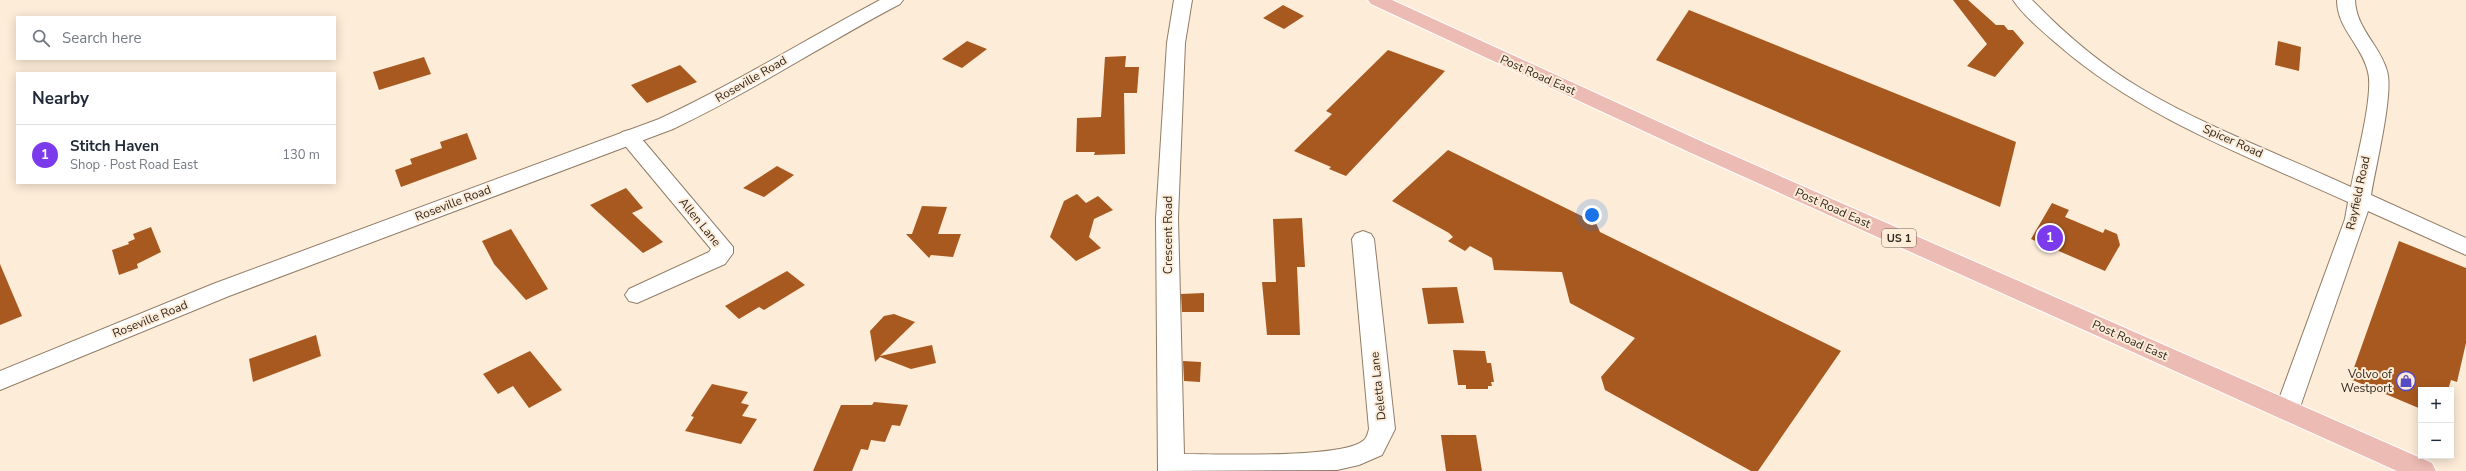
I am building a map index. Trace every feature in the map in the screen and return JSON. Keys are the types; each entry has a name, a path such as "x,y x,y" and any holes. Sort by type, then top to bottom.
{"main road":[{"name":"Post Road East","path":"1377,0 1705,151 2424,471"}],"street":[{"name":"Roseville Road","path":"0,381 221,290 629,137 700,108 820,39 894,0"},
{"name":"Crescent Road","path":"1171,468 1167,218 1176,43 1183,0"},
{"name":"Spicer Road","path":"2022,0 2070,49 2136,95 2178,117 2358,196 2466,247"},
{"name":"Rayfield Road","path":"2287,410 2356,219 2358,196 2380,84 2379,71 2372,55 2348,19 2346,0"},
{"name":"Allen Lane","path":"629,137 722,247 722,253 717,258 637,295"},
{"name":"Deletta Lane","path":"1171,468 1323,462 1354,458 1374,447 1382,429 1363,239"}],"building":[{"path":"1953,0 1968,0 1996,25 2004,25 2008,30 2013,30 2024,43 1995,77 1967,66 1987,44"},
{"path":"1283,5 1304,16 1284,29 1263,18"},
{"path":"1689,10 2016,142 2000,207 1656,60"},
{"path":"967,41 987,49 962,68 942,59"},
{"path":"2278,41 2301,47 2299,71 2275,65"},
{"path":"1388,50 1445,71 1346,176 1329,169 1331,167 1294,151 1332,114 1326,111"},
{"path":"1126,56 1125,67 1139,67 1137,93 1124,93 1125,154 1094,155 1095,152 1076,152 1077,118 1101,117 1105,57"},
{"path":"424,57 431,74 379,90 373,72"},
{"path":"680,65 697,82 647,103 631,85"},
{"path":"467,133 477,159 401,187 395,170 412,164 410,159 442,148 440,142"},
{"path":"1448,150 1596,223 1600,232 1841,351 1758,471 1751,471 1605,390 1601,377 1635,338 1570,303 1562,272 1494,270 1492,258 1470,246 1465,251 1448,241 1453,237 1449,233 1392,201"},
{"path":"777,166 794,175 764,197 743,188"},
{"path":"626,188 643,208 632,213 663,242 643,253 590,205"},
{"path":"1077,194 1086,203 1098,196 1113,210 1094,219 1089,237 1101,248 1076,261 1050,237 1064,201"},
{"path":"2052,203 2069,210 2065,217 2103,233 2105,229 2117,234 2120,245 2105,271 2031,239"},
{"path":"922,206 947,207 938,234 961,234 953,257 931,255 929,258 906,234 912,234"},
{"path":"1302,218 1305,267 1297,267 1300,335 1267,335 1262,282 1276,282 1273,219"},
{"path":"151,227 161,252 137,264 138,268 119,275 112,250 129,244 128,242 135,239 133,234"},
{"path":"511,229 548,289 526,300 494,264 482,241"},
{"path":"2399,241 2466,268 2466,343 2457,382 2451,380 2449,387 2418,387 2418,408 2350,379"},
{"path":"0,264 22,316 0,325"},
{"path":"787,271 805,285 764,310 759,307 739,319 725,306"},
{"path":"1457,287 1464,323 1428,324 1422,288"},
{"path":"1204,293 1204,312 1182,312 1181,294"},
{"path":"894,314 915,322 880,356 932,345 936,363 911,369 880,357 875,362 870,331 884,316"},
{"path":"316,335 321,356 253,382 249,359"},
{"path":"1453,350 1485,351 1487,363 1491,363 1494,382 1491,382 1492,386 1488,386 1488,389 1466,389 1466,385 1458,385"},
{"path":"530,351 562,390 529,408 513,386 498,394 483,374"},
{"path":"1183,361 1201,362 1200,382 1184,381"},
{"path":"712,384 748,392 741,403 749,405 742,416 757,419 741,444 685,431 694,417 691,416"},
{"path":"874,402 908,405 900,426 892,425 885,442 871,440 868,450 861,449 852,471 813,471 841,405 872,405"},
{"path":"1441,435 1476,435 1482,471 1446,471"}],"place":[{"name":"Stitch Haven","path":"2050,238"},
{"name":"Volvo of Westport","path":"2406,381"}]}
